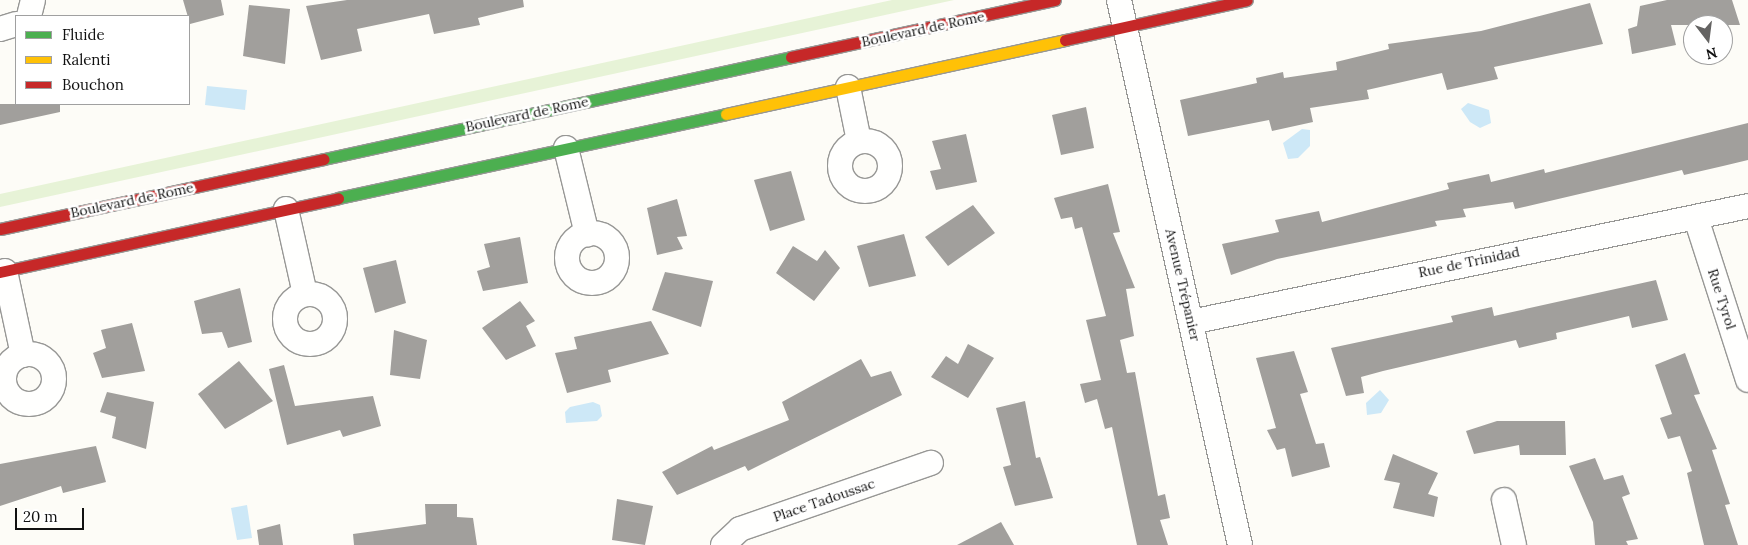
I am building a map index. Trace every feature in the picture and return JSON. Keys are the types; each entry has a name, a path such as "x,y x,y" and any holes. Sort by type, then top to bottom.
{"main road":[{"name":"Boulevard de Rome","path":"0,229 1055,0"},
{"path":"2,271 1246,0"}],"street":[{"path":"29,15 33,0"},
{"name":"Avenue Trépanier","path":"1119,0 1240,545"},
{"path":"0,29 15,24"},
{"path":"848,87 859,141"},
{"path":"566,148 587,234"},
{"name":"Rue de Trinidad","path":"1191,322 1748,206"},
{"path":"286,209 305,294"},
{"name":"Rue Tyrol","path":"1696,218 1748,380"},
{"path":"2,271 23,355"},
{"name":"Place Tadoussac","path":"723,545 740,529 931,463"},
{"path":"1504,500 1514,545"}],"green space":[{"path":"892,0 954,0 0,207 0,194"}],"water":[{"path":"207,86 247,90 245,110 205,105"},
{"path":"1468,103 1489,110 1491,123 1480,128 1470,122 1461,109"},
{"path":"1302,129 1310,130 1310,146 1298,158 1288,159 1283,143"},
{"path":"1380,390 1389,400 1381,413 1367,415 1366,403"},
{"path":"593,402 600,405 602,416 597,421 566,423 565,412 570,407"},
{"path":"247,505 252,538 237,540 231,508"}],"building":[{"path":"183,0 221,0 224,15 190,24 190,15 187,15"},
{"path":"347,0 523,0 524,7 478,18 480,25 434,34 429,14 357,29 362,51 321,60 306,6"},
{"path":"1667,0 1732,0 1740,25 1733,25 1733,15 1683,15 1683,25 1671,25 1676,45 1632,54 1628,29 1637,26 1640,6"},
{"path":"1590,3 1603,44 1494,67 1498,79 1447,90 1442,73 1367,90 1369,99 1310,108 1313,122 1272,131 1269,120 1188,136 1180,100 1257,83 1256,78 1283,72 1284,78 1337,70 1336,62 1389,49 1388,44 1481,31"},
{"path":"249,5 290,9 285,64 243,56"},
{"path":"0,104 60,105 60,112 0,125"},
{"path":"1086,107 1094,148 1061,155 1052,115"},
{"path":"1748,123 1748,160 1684,175 1682,170 1515,209 1513,202 1463,209 1466,217 1435,221 1437,226 1277,259 1231,275 1222,244 1279,232 1275,220 1319,211 1322,222 1449,189 1447,183 1489,174 1491,182 1544,169 1545,173"},
{"path":"966,134 977,182 936,190 930,171 941,169 932,141"},
{"path":"791,171 805,220 770,231 754,180"},
{"path":"1108,184 1120,232 1113,233 1135,288 1126,289 1134,336 1120,340 1127,373 1135,372 1158,496 1165,494 1170,518 1160,520 1168,545 1137,545 1112,427 1105,429 1097,399 1085,403 1080,384 1101,380 1086,320 1106,316 1082,227 1075,229 1072,217 1061,219 1054,198"},
{"path":"677,199 687,236 677,237 683,249 657,255 647,208"},
{"path":"973,205 995,233 948,266 925,237"},
{"path":"904,234 916,276 869,287 857,246"},
{"path":"520,237 528,283 483,291 477,271 490,267 484,244"},
{"path":"793,246 817,261 825,250 840,268 814,301 776,273"},
{"path":"396,260 406,303 375,313 363,268"},
{"path":"665,272 713,281 701,327 652,310"},
{"path":"1656,280 1668,320 1632,328 1629,316 1556,333 1557,339 1519,348 1516,340 1383,371 1361,377 1364,393 1346,396 1331,348 1453,322 1451,316 1492,307 1494,316"},
{"path":"240,288 252,342 228,348 222,332 202,334 194,301"},
{"path":"520,301 535,321 526,326 536,346 506,360 482,328"},
{"path":"651,321 669,354 608,370 611,382 567,393 555,353 577,349 574,337"},
{"path":"132,323 145,371 102,378 93,353 106,348 101,330"},
{"path":"394,330 427,340 420,379 390,375"},
{"path":"968,344 994,358 968,398 931,377 946,356 958,364"},
{"path":"1294,351 1308,392 1300,394 1316,444 1324,443 1330,467 1292,477 1285,448 1277,450 1267,430 1276,428 1256,358"},
{"path":"1685,353 1700,394 1694,395 1717,449 1712,450 1730,504 1725,505 1738,545 1704,545 1687,473 1692,471 1680,436 1668,439 1660,418 1672,414 1655,365"},
{"path":"861,359 871,377 891,371 902,395 748,471 745,466 677,495 662,472 712,446 714,450 789,420 782,402"},
{"path":"239,361 273,401 225,429 198,394"},
{"path":"284,365 295,406 373,396 381,426 343,437 340,430 287,445 269,369"},
{"path":"107,392 154,402 146,449 112,438 116,417 100,412"},
{"path":"1025,401 1036,458 1040,457 1053,498 1015,506 1003,467 1011,465 996,408"},
{"path":"1497,421 1565,421 1566,455 1520,455 1519,445 1474,454 1466,431"},
{"path":"96,446 106,482 63,493 61,486 0,506 0,464"},
{"path":"1393,454 1438,473 1428,494 1438,497 1434,517 1393,508 1400,483 1384,480"},
{"path":"1595,458 1604,480 1623,475 1630,494 1622,497 1638,539 1626,541 1628,545 1595,545 1593,522 1569,466"},
{"path":"617,499 653,506 645,545 612,540"},
{"path":"425,504 457,504 457,517 473,518 477,545 354,545 353,534 426,524"},
{"path":"1001,522 1014,545 957,545"},
{"path":"280,524 283,545 259,545 257,530"}],"traffic: fast":[{"path":"324,159 791,57"},
{"path":"338,198 726,114"}],"traffic: slow":[{"path":"726,114 1065,40"}],"traffic: jam":[{"path":"791,57 1055,0"},
{"path":"1065,40 1247,0"},
{"path":"0,229 324,159"},
{"path":"0,272 338,198"}]}
